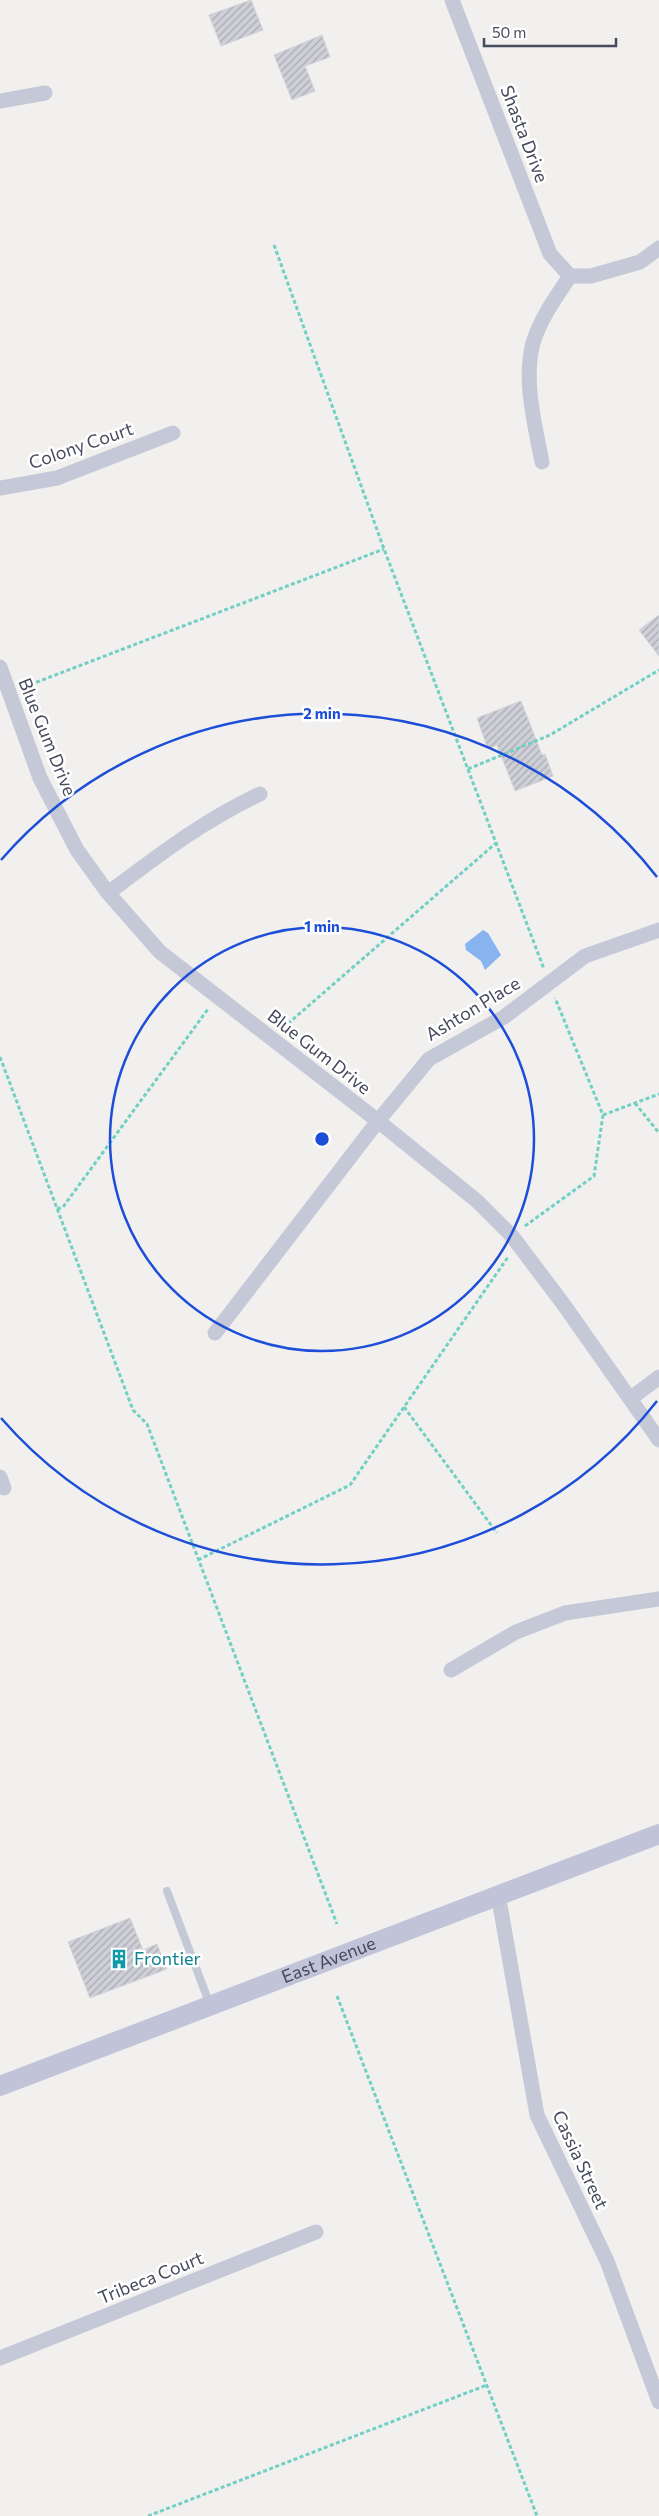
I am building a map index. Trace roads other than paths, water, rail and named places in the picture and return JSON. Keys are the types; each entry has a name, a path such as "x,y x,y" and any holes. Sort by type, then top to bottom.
{"main road":[{"name":"East Avenue","path":"0,2086 659,1834"}],"street":[{"name":"Shasta Drive","path":"452,0 550,254 570,276"},
{"path":"0,101 45,93"},
{"path":"542,462 533,414 531,376 533,344 544,316 570,276 592,276 640,262 659,248"},
{"name":"Colony Court","path":"0,488 57,478 173,433"},
{"name":"Blue Gum Drive","path":"0,667 40,778 77,850 108,893 160,952 378,1121 477,1201 514,1240 564,1305 659,1440"},
{"path":"108,893 190,831 222,812 260,794"},
{"name":"Ashton Place","path":"215,1333 378,1121 429,1059 504,1017 585,956 659,930"},
{"path":"630,1399 659,1377"},
{"path":"450,1670 516,1632 565,1613 659,1599"},
{"name":"Cassia Street","path":"498,1894 537,2115 607,2261 659,2402"},
{"name":"Tribeca Court","path":"0,2358 316,2232"}],"lane":[{"path":"167,1891 210,2006"}],"water":[{"path":"483,930 488,933 501,955 485,970 481,961 466,950 465,944"}],"place":[{"name":"Frontier","path":"119,1959"}]}
